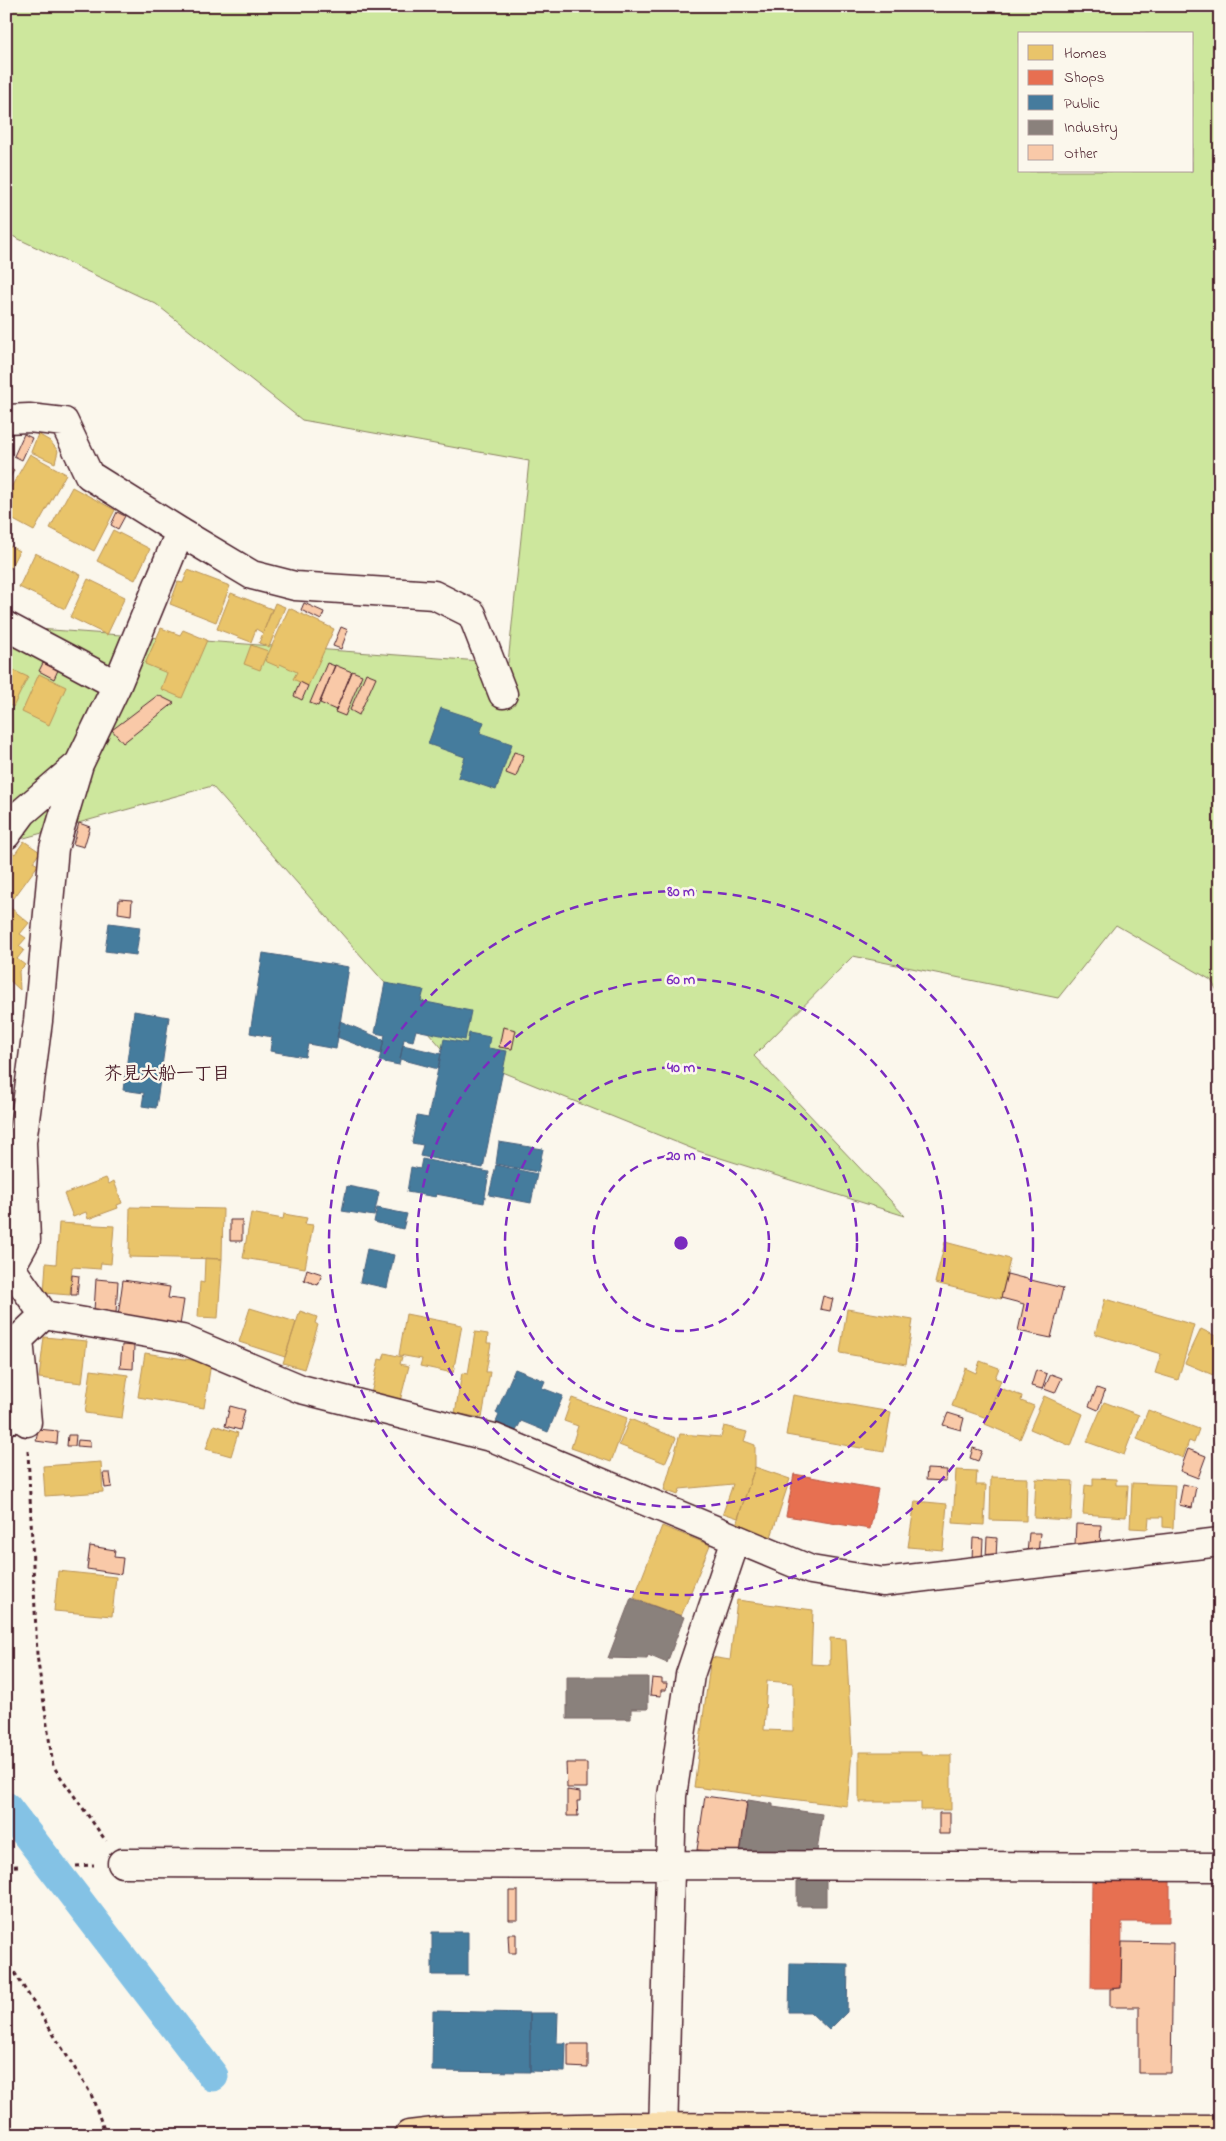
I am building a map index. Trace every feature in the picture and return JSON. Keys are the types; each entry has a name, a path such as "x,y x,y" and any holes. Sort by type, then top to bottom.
{"main road":[{"path":"410,2135 443,2131 1220,2130"}],"street":[{"path":"6,419 28,418 64,422 89,475 252,575 295,586 434,595 472,614 503,694"},
{"path":"180,532 117,685 80,764 54,848 38,1021 22,1142 26,1240 9,1264 44,1315 182,1339 301,1389 494,1438 810,1570 883,1582 1220,1542"},
{"path":"6,626 117,685"},
{"path":"6,835 23,812 80,764"},
{"path":"17,1424 19,1339 44,1315"},
{"path":"663,2131 672,1796 690,1675 736,1539"},
{"path":"122,1863 1220,1867"}],"path":[{"path":"17,1424 37,1655 52,1766 122,1863"},
{"path":"6,1868 18,1866"},
{"path":"6,1959 91,2094 106,2135"}],"green space":[{"path":"6,6 1220,6 1220,996 1211,980 1116,925 1058,998 853,956 754,1056 905,1216 698,1151 442,1048 212,786 6,843 6,650 38,629 508,663 529,461 302,420 156,304 6,233"}],"building: Homes":[{"path":"38,434 50,441 58,451 55,463 31,452"},
{"path":"30,454 66,474 34,531 6,516 6,496"},
{"path":"72,487 115,510 94,551 50,528"},
{"path":"113,530 150,549 135,580 97,561"},
{"path":"6,544 19,551 6,576"},
{"path":"35,553 81,575 65,609 19,587"},
{"path":"188,570 230,586 216,622 170,604 178,582 183,583"},
{"path":"88,579 125,597 107,635 70,617"},
{"path":"231,593 272,609 263,633 256,629 251,642 217,629"},
{"path":"275,603 285,607 269,647 259,643"},
{"path":"289,608 334,629 308,686 293,679 297,672 280,664 279,667 265,661"},
{"path":"161,628 180,635 183,630 207,640 182,698 161,689 167,673 145,664"},
{"path":"251,645 268,651 260,670 244,664"},
{"path":"6,667 28,677 13,707 6,703"},
{"path":"39,674 66,687 49,725 22,712"},
{"path":"24,841 40,852 33,862 38,865 14,898 6,893 6,854 9,850 15,854"},
{"path":"6,904 29,923 20,934 26,938 19,946 24,950 17,959 25,965 19,971 20,990 6,977"},
{"path":"106,1178 109,1184 114,1181 122,1203 117,1205 118,1208 88,1219 86,1212 73,1217 64,1194"},
{"path":"130,1207 223,1209 222,1259 129,1257"},
{"path":"251,1213 283,1219 284,1214 307,1218 305,1224 313,1225 305,1268 243,1258"},
{"path":"59,1223 114,1226 111,1264 101,1263 100,1269 72,1267 70,1295 44,1293 46,1263 56,1264"},
{"path":"945,1242 1010,1259 1001,1299 935,1283"},
{"path":"205,1258 222,1259 218,1318 198,1317 200,1282 204,1283"},
{"path":"1105,1299 1194,1325 1178,1380 1155,1373 1161,1354 1095,1334"},
{"path":"250,1308 296,1322 285,1357 239,1342"},
{"path":"847,1309 913,1320 906,1364 840,1353"},
{"path":"300,1311 317,1317 315,1323 318,1325 304,1369 283,1363"},
{"path":"406,1314 462,1325 453,1373 420,1366 422,1359 399,1355"},
{"path":"1201,1329 1220,1338 1220,1378 1185,1363"},
{"path":"475,1332 488,1334 487,1343 491,1343 486,1372 490,1372 482,1418 455,1413 462,1373 468,1374"},
{"path":"44,1337 87,1341 82,1383 39,1378"},
{"path":"145,1353 211,1363 204,1408 138,1397"},
{"path":"385,1353 402,1357 400,1364 409,1366 400,1401 371,1394 379,1359 383,1360"},
{"path":"980,1361 999,1368 995,1378 1001,1380 987,1418 952,1406 965,1368 976,1373"},
{"path":"91,1370 128,1375 122,1418 85,1413"},
{"path":"1000,1388 1022,1396 1021,1401 1034,1406 1020,1439 985,1424"},
{"path":"793,1395 891,1412 884,1452 786,1435"},
{"path":"1044,1396 1083,1414 1071,1446 1030,1429"},
{"path":"572,1398 627,1418 611,1462 571,1448 578,1426 564,1421"},
{"path":"1104,1402 1139,1415 1124,1455 1087,1442"},
{"path":"1148,1410 1199,1429 1194,1443 1189,1441 1183,1458 1137,1439"},
{"path":"630,1419 676,1438 665,1463 619,1445"},
{"path":"214,1425 238,1433 231,1456 206,1449"},
{"path":"724,1426 747,1432 744,1441 755,1445 755,1467 738,1518 723,1513 733,1484 680,1489 678,1495 664,1490 680,1434 721,1437"},
{"path":"101,1462 103,1492 45,1496 43,1466"},
{"path":"755,1467 790,1479 771,1537 736,1525"},
{"path":"956,1470 977,1471 976,1485 986,1485 984,1525 953,1523"},
{"path":"991,1477 1027,1478 1026,1521 990,1520"},
{"path":"1093,1478 1116,1479 1116,1485 1128,1485 1126,1517 1083,1514 1085,1485 1093,1486"},
{"path":"1036,1479 1073,1481 1071,1520 1034,1518"},
{"path":"1132,1483 1175,1485 1173,1528 1163,1527 1163,1517 1149,1517 1148,1529 1130,1528"},
{"path":"915,1501 947,1504 943,1550 908,1547"},
{"path":"662,1526 710,1545 681,1616 634,1598"},
{"path":"58,1571 116,1577 112,1616 54,1611"},
{"path":"737,1600 813,1610 811,1664 830,1665 830,1638 846,1639 852,1753 847,1806 694,1787 711,1657 730,1660","holes":["767,1681 793,1683 793,1731 764,1730"]},
{"path":"859,1752 921,1752 921,1755 951,1755 951,1810 921,1810 921,1802 859,1802"}],"building: Shops":[{"path":"794,1474 878,1489 870,1529 786,1516"},
{"path":"1092,1880 1170,1881 1170,1922 1122,1922 1121,1988 1091,1988"}],"building: Public":[{"path":"441,708 484,722 480,733 512,744 496,790 458,777 465,757 428,744"},
{"path":"109,923 140,927 136,955 105,951"},
{"path":"263,953 349,967 336,1049 308,1044 305,1057 270,1051 272,1037 250,1033"},
{"path":"385,983 424,990 421,1001 471,1011 465,1040 416,1030 413,1041 404,1039 399,1065 379,1061 385,1035 375,1033"},
{"path":"134,1011 169,1017 156,1108 142,1106 144,1093 123,1090"},
{"path":"340,1021 384,1040 381,1054 337,1037"},
{"path":"469,1033 490,1037 488,1048 507,1051 483,1168 420,1156 423,1145 412,1143 417,1116 428,1118 444,1039 467,1043"},
{"path":"403,1045 441,1054 438,1069 400,1059"},
{"path":"499,1142 543,1149 538,1172 496,1164"},
{"path":"422,1159 489,1172 484,1203 436,1194 436,1197 407,1192 411,1167 420,1169"},
{"path":"496,1165 537,1174 531,1203 489,1195"},
{"path":"347,1186 379,1192 374,1216 342,1211"},
{"path":"377,1208 407,1214 403,1229 374,1222"},
{"path":"367,1249 394,1255 387,1288 360,1282"},
{"path":"515,1369 545,1381 542,1388 563,1396 548,1432 521,1421 516,1431 496,1422 499,1415 496,1413"},
{"path":"432,1932 468,1932 468,1975 432,1975"},
{"path":"790,1963 848,1964 847,2012 829,2030 810,2012 789,2012"},
{"path":"433,2011 530,2013 530,2072 432,2071"},
{"path":"530,2013 558,2013 557,2043 566,2043 565,2072 530,2071"}],"building: Industry":[{"path":"631,1598 684,1617 667,1663 648,1655 647,1659 608,1658"},
{"path":"567,1677 648,1677 648,1709 631,1709 631,1719 567,1719"},
{"path":"748,1800 773,1804 773,1807 822,1814 817,1852 741,1850"},
{"path":"826,1880 826,1906 797,1906 797,1881"}],"building: Other":[{"path":"24,434 32,438 22,460 14,456"},
{"path":"8,466 14,470 6,486 6,470"},
{"path":"117,512 125,516 118,529 111,525"},
{"path":"304,603 324,612 321,620 301,610"},
{"path":"341,627 348,630 341,649 333,646"},
{"path":"43,663 58,670 54,679 39,671"},
{"path":"327,663 335,666 318,706 310,703"},
{"path":"335,665 352,672 336,710 320,703"},
{"path":"352,671 362,675 345,716 335,712"},
{"path":"366,673 376,677 359,715 350,710"},
{"path":"300,682 308,686 302,700 294,696"},
{"path":"158,695 174,703 123,743 112,730"},
{"path":"514,752 524,755 516,777 506,773"},
{"path":"79,823 90,827 84,847 73,844"},
{"path":"119,899 132,900 131,915 118,913"},
{"path":"503,1027 516,1030 512,1049 499,1047"},
{"path":"230,1220 242,1220 242,1241 230,1241"},
{"path":"307,1269 322,1274 318,1285 304,1280"},
{"path":"1007,1274 1063,1288 1051,1338 1018,1331 1024,1304 1001,1298"},
{"path":"72,1275 79,1276 77,1295 71,1295"},
{"path":"96,1279 118,1281 116,1313 94,1311"},
{"path":"123,1280 170,1287 168,1298 184,1300 180,1325 118,1316"},
{"path":"823,1296 833,1299 830,1311 820,1309"},
{"path":"122,1345 134,1346 133,1369 120,1368"},
{"path":"1036,1370 1047,1374 1042,1389 1031,1386"},
{"path":"1051,1374 1062,1378 1055,1393 1044,1389"},
{"path":"1097,1388 1105,1391 1098,1410 1089,1406"},
{"path":"230,1406 245,1410 240,1430 225,1426"},
{"path":"948,1413 964,1418 961,1430 943,1425"},
{"path":"38,1429 58,1431 57,1444 36,1441"},
{"path":"68,1435 76,1435 75,1446 67,1446"},
{"path":"78,1440 90,1441 90,1447 77,1446"},
{"path":"973,1448 982,1451 978,1461 970,1458"},
{"path":"1188,1449 1206,1456 1198,1478 1180,1471"},
{"path":"927,1469 947,1470 946,1481 926,1480"},
{"path":"103,1473 110,1473 112,1487 105,1488"},
{"path":"1183,1484 1196,1487 1192,1508 1179,1505"},
{"path":"1076,1524 1101,1525 1100,1546 1075,1545"},
{"path":"1029,1533 1040,1533 1038,1554 1027,1553"},
{"path":"987,1537 997,1538 996,1558 986,1557"},
{"path":"973,1538 983,1539 982,1560 972,1559"},
{"path":"90,1546 115,1550 114,1557 123,1558 121,1574 87,1569"},
{"path":"652,1678 662,1679 662,1683 667,1683 666,1690 661,1690 661,1696 650,1695"},
{"path":"566,1763 587,1763 587,1788 567,1788"},
{"path":"567,1790 580,1792 580,1801 577,1801 578,1816 567,1816"},
{"path":"705,1796 747,1802 740,1853 697,1850"},
{"path":"939,1813 950,1813 950,1834 939,1834"},
{"path":"509,1891 518,1891 518,1920 509,1920"},
{"path":"508,1934 516,1934 516,1953 509,1953"},
{"path":"1122,1942 1173,1943 1171,2073 1139,2073 1139,2007 1110,2007 1110,1989 1121,1988"},
{"path":"568,2044 588,2044 588,2068 568,2067"}],"waterway":[{"path":"6,1807 213,2076"}],"district":[{"name":"芥見大船一丁目","path":"167,1073"}]}
